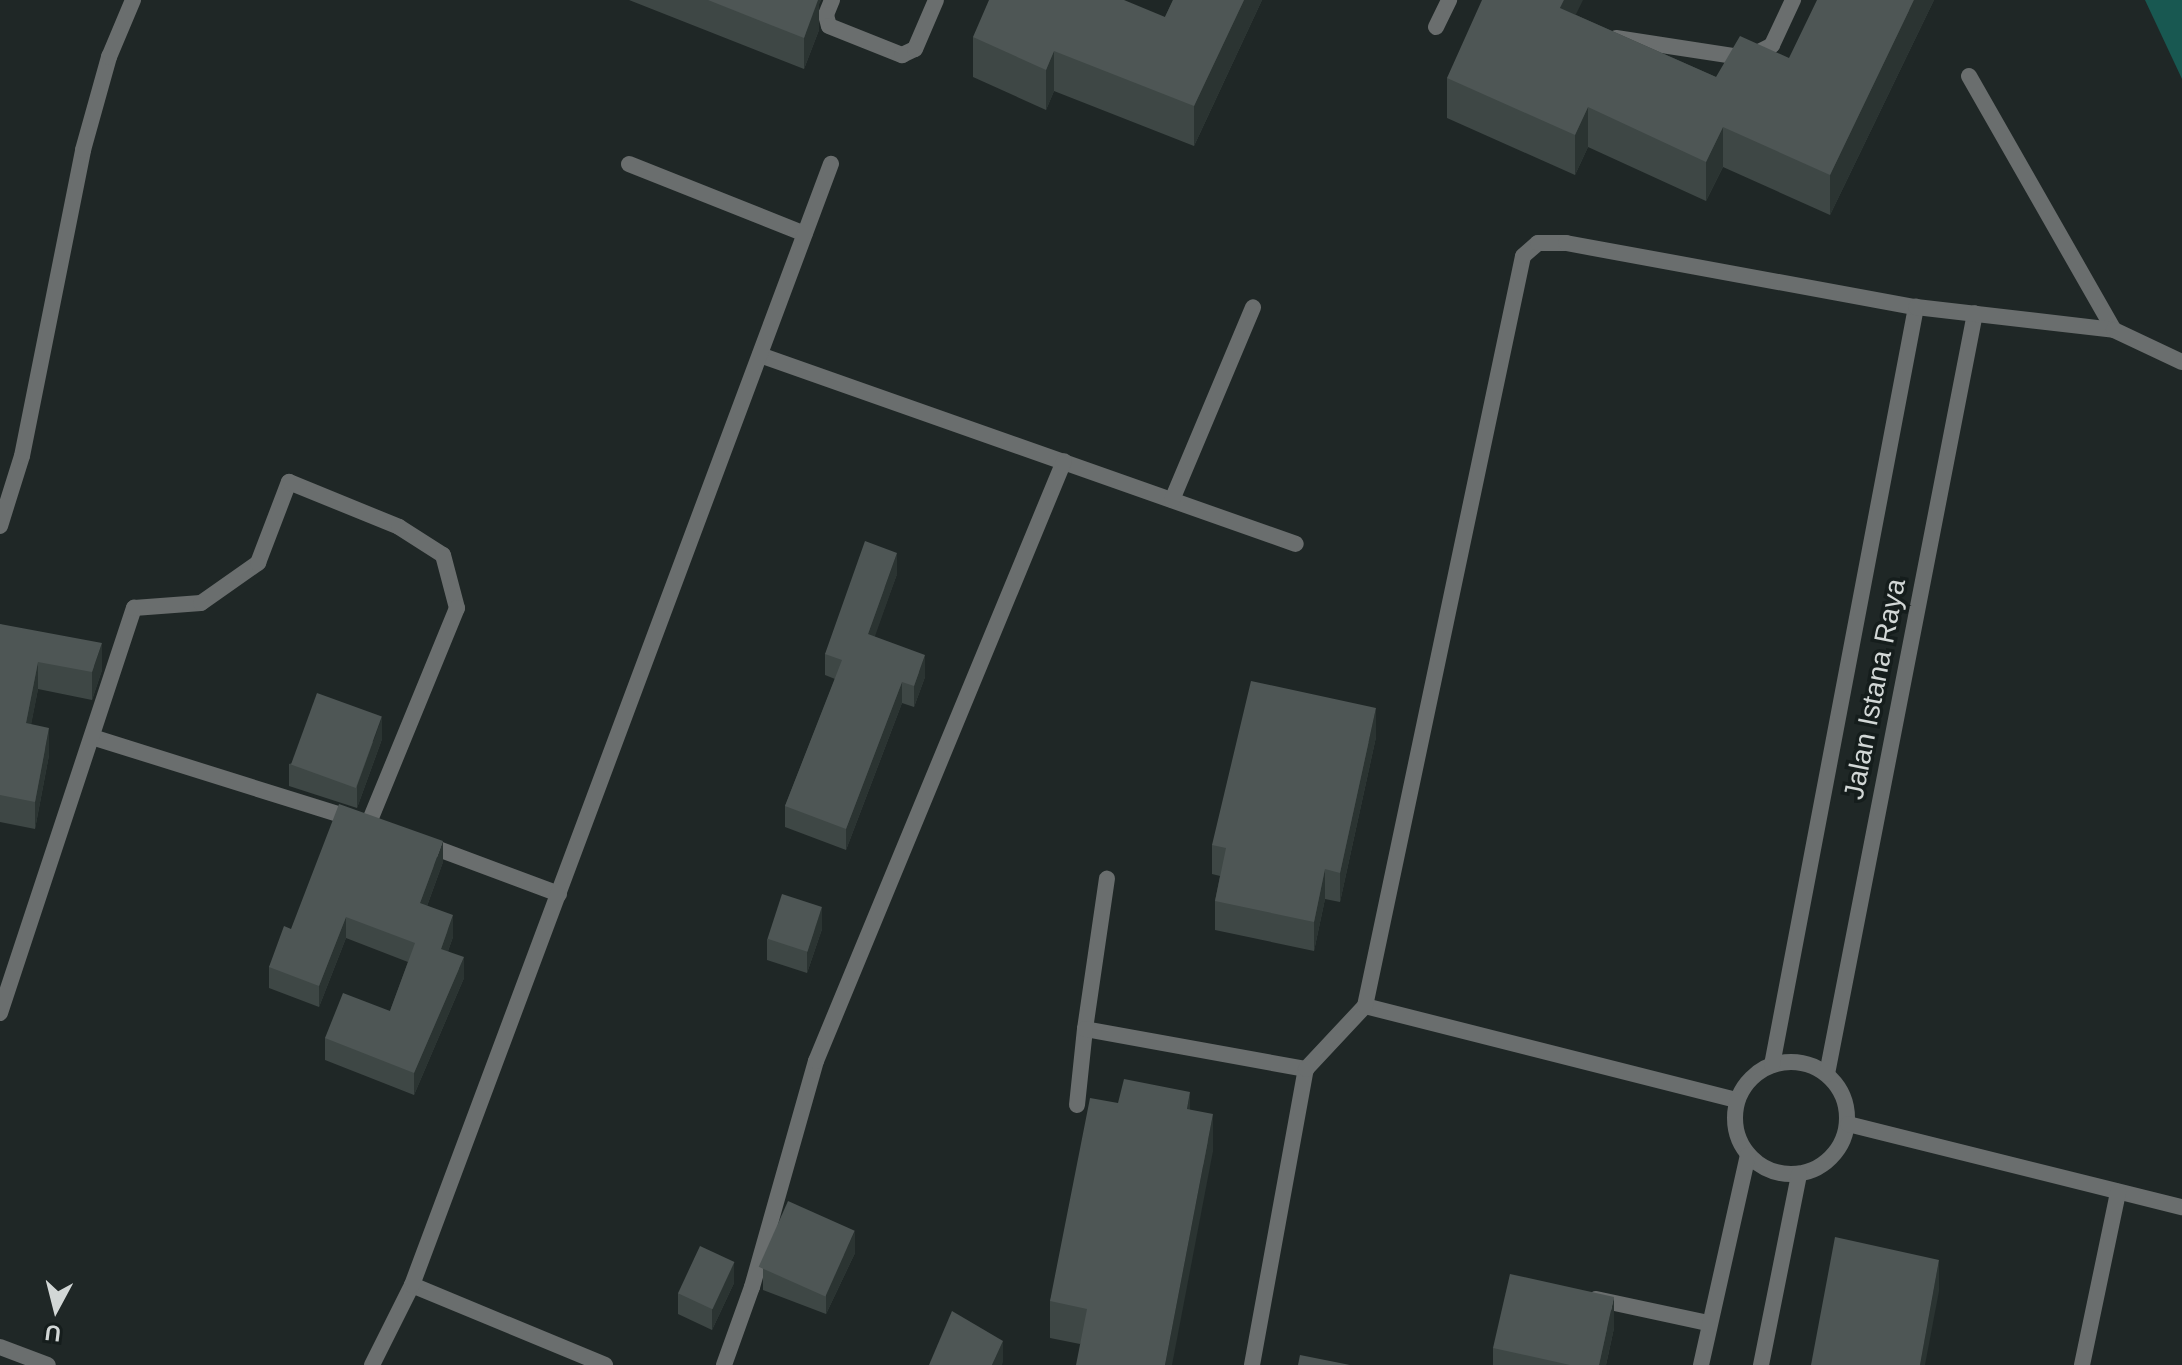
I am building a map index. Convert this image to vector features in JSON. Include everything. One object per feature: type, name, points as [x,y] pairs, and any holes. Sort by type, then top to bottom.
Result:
[{"type":"street","points":[[0,526],[22,456],[83,150],[109,57],[133,0]]},
{"type":"street","points":[[832,0],[826,15],[829,26],[902,55],[915,49],[936,0]]},
{"type":"street","points":[[1436,27],[1449,0]]},
{"type":"street","points":[[1609,37],[1747,58],[1772,45],[1793,0]]},
{"type":"street","points":[[1969,76],[2114,330]]},
{"type":"street","points":[[629,164],[805,234]]},
{"type":"street","points":[[372,1365],[412,1285],[831,164]]},
{"type":"street","points":[[1252,1365],[1306,1069],[1365,1006],[1523,256],[1538,243],[1566,243],[1916,307],[2114,330],[2182,362]]},
{"type":"street","points":[[1172,500],[1253,307]]},
{"type":"street","name":"Jalan Istana Raya","points":[[1772,1065],[1916,307]]},
{"type":"street","name":"Jalan Istana Raya","points":[[1827,1074],[1975,313]]},
{"type":"street","points":[[760,355],[1296,544]]},
{"type":"street","points":[[724,1365],[752,1287],[816,1061],[1064,461]]},
{"type":"street","points":[[0,1013],[134,608],[201,603],[258,563],[289,482],[399,527],[443,555],[457,608],[376,826],[92,737]]},
{"type":"street","points":[[412,840],[559,894]]},
{"type":"street","points":[[1077,1105],[1107,879]]},
{"type":"street","points":[[1365,1006],[1737,1100]]},
{"type":"street","points":[[1085,1029],[1306,1069]]},
{"type":"street","points":[[1772,1065],[1810,1065],[1827,1074],[1846,1105],[1848,1124],[1832,1157],[1799,1174],[1780,1174],[1748,1155],[1736,1129],[1737,1100],[1745,1085],[1772,1065]]},
{"type":"street","points":[[1848,1124],[2182,1206]]},
{"type":"street","points":[[1701,1365],[1748,1155]]},
{"type":"street","points":[[1761,1365],[1799,1174]]},
{"type":"street","points":[[2082,1365],[2118,1192]]},
{"type":"street","points":[[412,1285],[605,1365]]},
{"type":"street","points":[[1584,1297],[1708,1323]]},
{"type":"street","points":[[0,1347],[48,1365]]},
{"type":"green space","points":[[2145,0],[2182,0],[2182,79]]},
{"type":"building","points":[[708,0],[818,0],[804,38]]},
{"type":"building","points":[[989,0],[1124,0],[1165,17],[1173,0],[1244,0],[1194,106],[1054,51],[1046,70],[973,37]]},
{"type":"building","points":[[1482,0],[1564,0],[1560,8],[1716,77],[1740,36],[1789,58],[1817,0],[1914,0],[1830,175],[1723,127],[1706,162],[1588,107],[1575,135],[1447,78]]},
{"type":"building","points":[[865,541],[897,553],[868,634],[925,655],[914,686],[902,682],[846,829],[785,806],[842,660],[825,654]]},
{"type":"building","points":[[0,624],[102,643],[92,672],[38,662],[26,723],[49,728],[35,802],[0,795]]},
{"type":"building","points":[[1251,681],[1376,708],[1340,873],[1325,869],[1314,922],[1215,901],[1226,848],[1212,845]]},
{"type":"building","points":[[317,693],[382,717],[356,788],[291,764]]},
{"type":"building","points":[[339,804],[443,841],[420,903],[453,915],[441,949],[464,957],[414,1073],[325,1038],[343,993],[390,1011],[415,943],[346,917],[319,986],[269,967],[284,926],[291,929]]},
{"type":"building","points":[[782,894],[822,907],[807,952],[767,939]]},
{"type":"building","points":[[1124,1079],[1190,1092],[1187,1109],[1213,1114],[1165,1365],[1076,1365],[1087,1309],[1050,1301],[1090,1098],[1118,1103]]},
{"type":"building","points":[[788,1201],[855,1231],[825,1296],[759,1267]]},
{"type":"building","points":[[1835,1237],[1939,1260],[1920,1365],[1811,1365]]},
{"type":"building","points":[[700,1246],[734,1262],[712,1309],[678,1293]]},
{"type":"building","points":[[1510,1274],[1614,1297],[1599,1365],[1570,1365],[1493,1348]]},
{"type":"building","points":[[952,1311],[1003,1341],[992,1365],[929,1365]]},
{"type":"building","points":[[1300,1355],[1350,1365],[1298,1365]]}]
